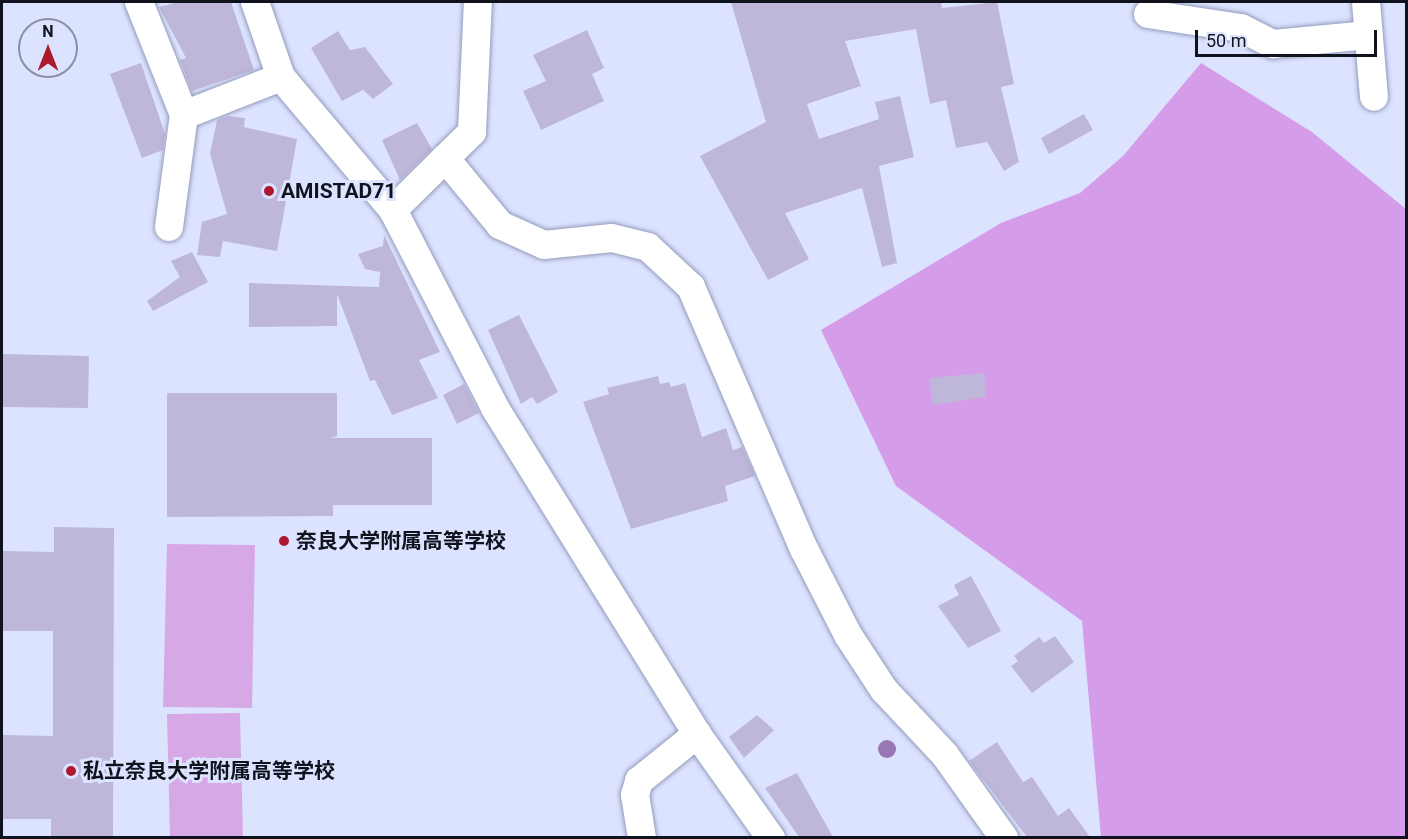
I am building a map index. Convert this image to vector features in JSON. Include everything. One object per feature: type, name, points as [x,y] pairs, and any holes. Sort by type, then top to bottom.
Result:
[{"type":"street","points":[[139,2],[184,115],[170,227]]},
{"type":"street","points":[[255,2],[282,77],[393,210],[495,408],[697,734],[771,837]]},
{"type":"street","points":[[393,210],[472,132],[477,2]]},
{"type":"street","points":[[1366,2],[1374,97]]},
{"type":"street","points":[[1148,14],[1241,28],[1273,44],[1369,35]]},
{"type":"street","points":[[184,115],[282,77]]},
{"type":"street","points":[[445,158],[501,225],[544,245],[612,238],[648,247],[691,287],[804,549],[848,635],[884,690],[945,755],[1005,837]]},
{"type":"street","points":[[642,837],[635,795],[639,781],[697,734]]},
{"type":"shaded area","points":[[1201,63],[1312,132],[1406,209],[1406,837],[1101,837],[1082,621],[896,486],[821,330],[1001,223],[1080,193],[1123,156]]},
{"type":"shaded area","points":[[167,544],[255,545],[252,708],[163,707]]},
{"type":"shaded area","points":[[240,713],[243,837],[170,837],[167,714]]},
{"type":"building","points":[[178,2],[231,2],[254,70],[192,91],[180,60],[186,58],[159,7]]},
{"type":"building","points":[[731,2],[941,2],[942,8],[997,2],[1014,84],[1001,87],[1019,162],[1004,171],[987,142],[956,148],[946,100],[930,104],[916,29],[845,41],[861,86],[807,104],[819,139],[879,119],[875,102],[900,96],[914,157],[879,166],[897,263],[882,267],[862,188],[785,213],[809,259],[768,280],[700,156],[766,122]]},
{"type":"building","points":[[587,30],[604,68],[592,74],[604,101],[541,130],[523,91],[546,81],[533,55]]},
{"type":"building","points":[[338,31],[350,50],[365,47],[393,84],[373,99],[363,90],[342,101],[311,48]]},
{"type":"building","points":[[141,63],[165,134],[163,150],[142,158],[110,74]]},
{"type":"building","points":[[1084,114],[1093,130],[1049,154],[1041,138]]},
{"type":"building","points":[[228,116],[245,118],[244,127],[297,139],[277,251],[223,241],[220,257],[197,255],[202,222],[227,214],[210,154],[217,120]]},
{"type":"building","points":[[417,123],[432,149],[400,180],[382,140]]},
{"type":"building","points":[[384,235],[440,352],[419,360],[438,398],[392,415],[375,380],[370,381],[337,294],[337,326],[249,327],[249,283],[379,287],[380,272],[365,269],[358,254],[383,246]]},
{"type":"building","points":[[192,252],[208,282],[153,311],[147,301],[180,277],[171,261]]},
{"type":"building","points":[[519,315],[558,392],[537,404],[532,397],[521,404],[488,330]]},
{"type":"building","points":[[2,354],[89,356],[88,408],[2,407]]},
{"type":"building","points":[[984,373],[986,397],[932,405],[930,378]]},
{"type":"building","points":[[658,376],[660,384],[669,382],[671,387],[685,383],[702,437],[726,428],[733,450],[742,447],[755,476],[725,486],[728,501],[631,529],[583,402],[609,394],[607,388]]},
{"type":"building","points":[[464,384],[479,413],[457,424],[443,395]]},
{"type":"building","points":[[167,393],[337,393],[337,436],[330,438],[432,438],[432,505],[333,505],[333,516],[167,517]]},
{"type":"building","points":[[54,527],[114,528],[113,837],[51,837],[51,819],[2,819],[2,735],[53,736],[53,631],[2,631],[2,551],[54,552]]},
{"type":"building","points":[[971,576],[1001,631],[968,648],[938,606],[959,595],[954,585]]},
{"type":"building","points":[[1055,636],[1074,662],[1032,693],[1011,666],[1018,661],[1014,656],[1039,637],[1044,643]]},
{"type":"building","points":[[757,715],[774,730],[744,758],[729,737]]},
{"type":"building","points":[[997,742],[1023,782],[1032,777],[1058,816],[1069,808],[1090,837],[1027,837],[969,761]]},
{"type":"building","points":[[797,773],[833,837],[799,837],[765,788]]},
{"type":"place","name":"AMISTAD71","points":[[269,191]]},
{"type":"place","name":"奈良大学附属高等学校","points":[[284,541]]},
{"type":"place","name":"私立奈良大学附属高等学校","points":[[71,771]]}]
